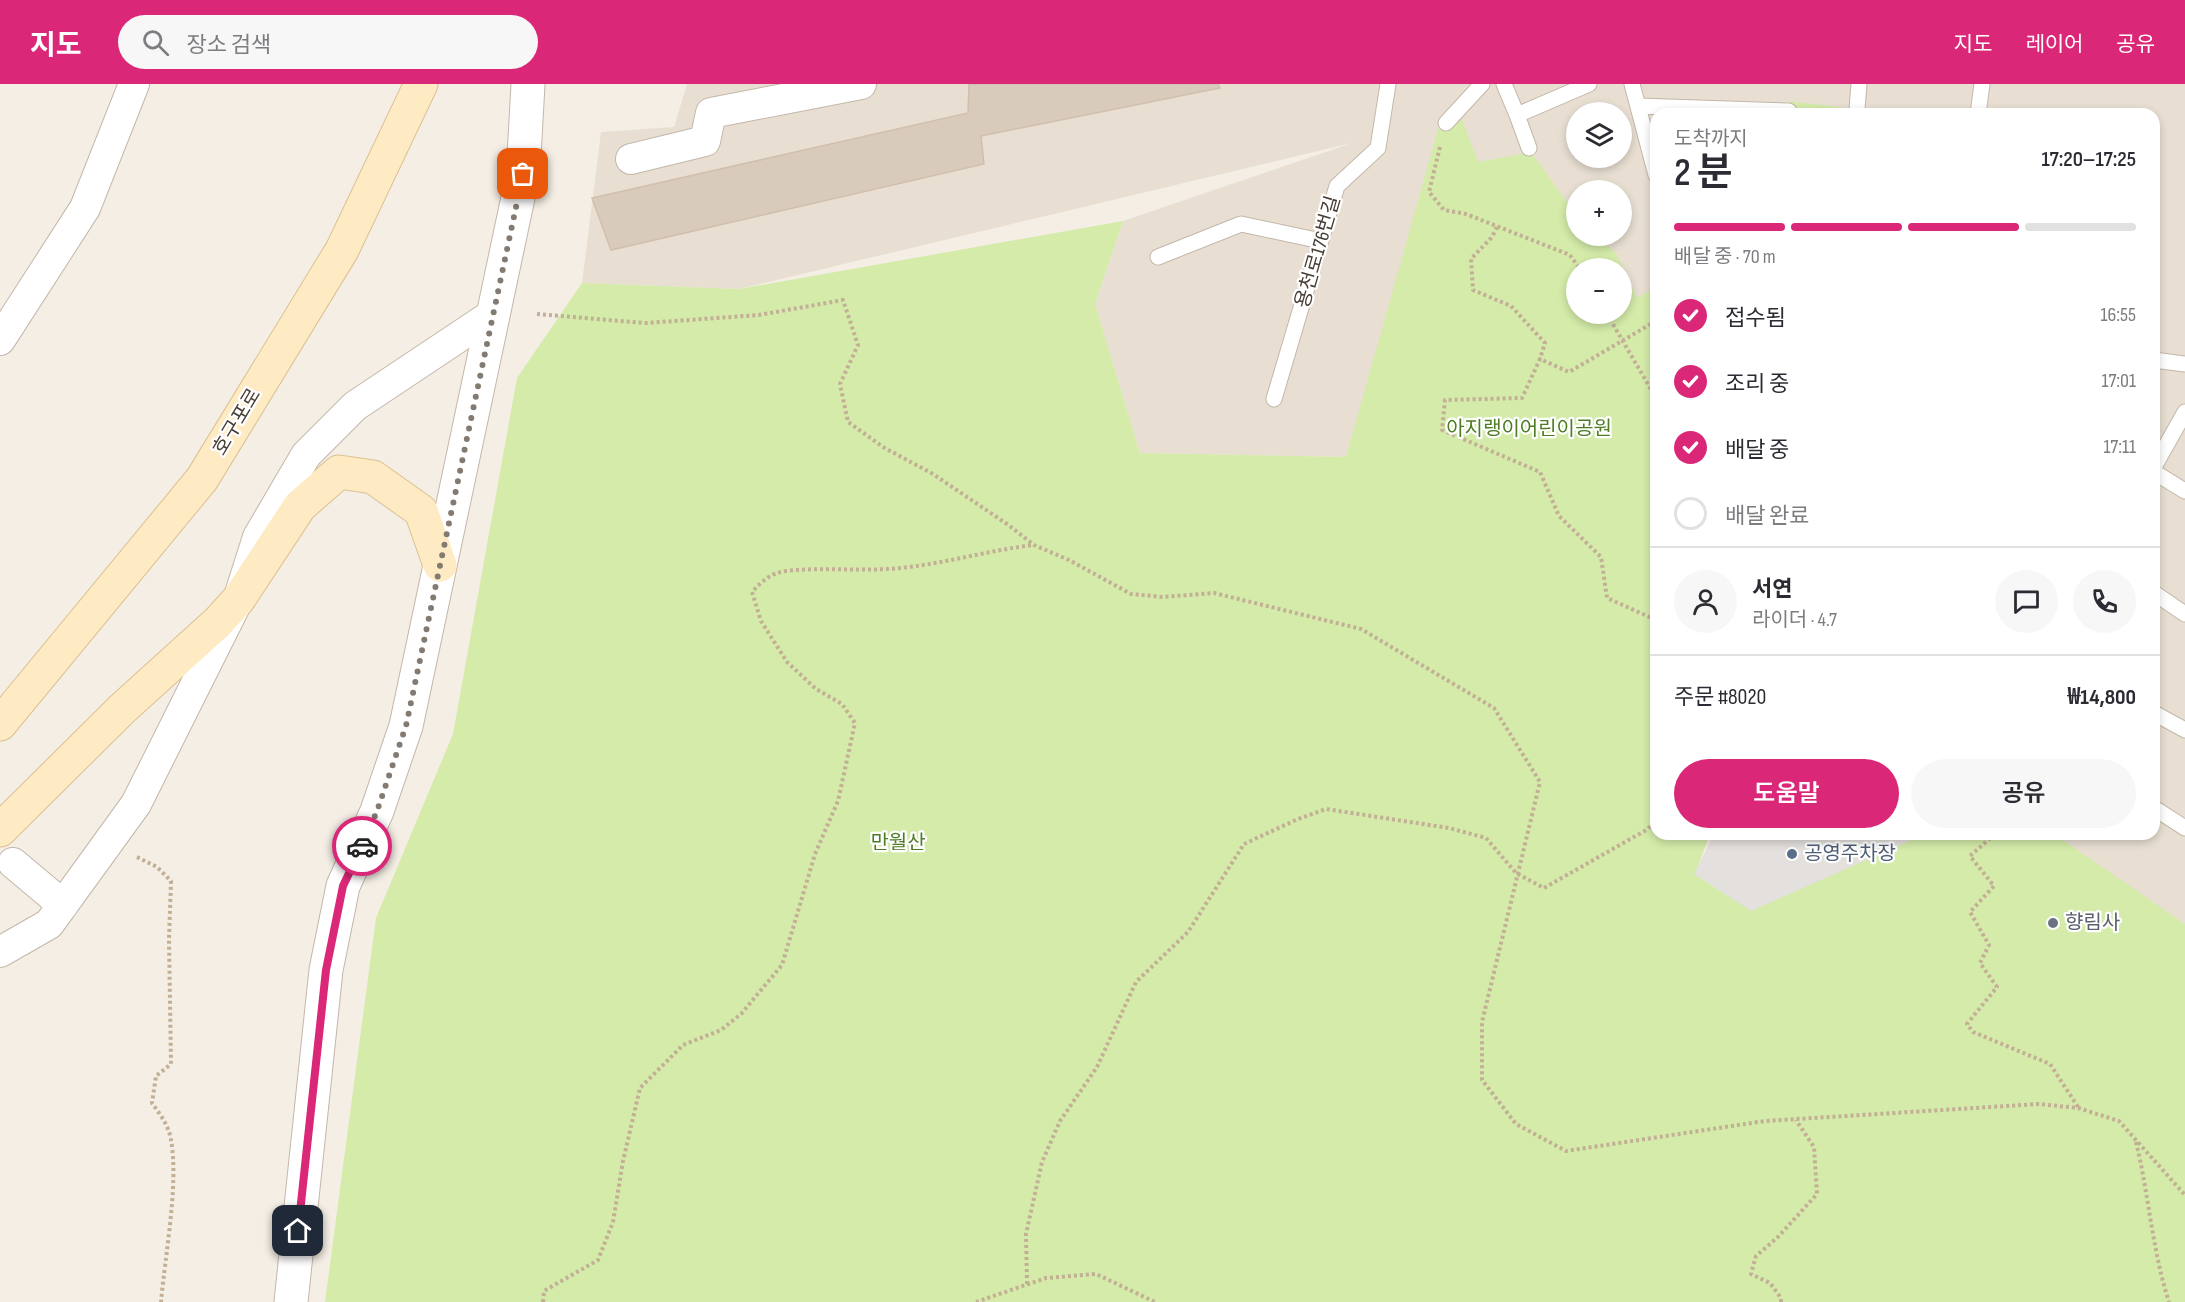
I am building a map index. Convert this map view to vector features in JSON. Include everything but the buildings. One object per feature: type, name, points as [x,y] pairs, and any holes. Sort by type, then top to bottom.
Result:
[{"type":"main road","name":"호구포로","points":[[0,724],[202,479],[342,250],[420,84]]},
{"type":"main road","points":[[0,830],[238,600],[300,506],[339,472],[373,477],[421,511],[440,565]]},
{"type":"street","points":[[0,340],[85,208],[134,84]]},
{"type":"street","points":[[291,1302],[326,970],[343,886],[377,811],[406,726],[523,174],[528,84]]},
{"type":"street","points":[[631,159],[705,141],[711,113],[787,91],[861,84]]},
{"type":"street","points":[[0,952],[49,924],[136,804],[238,600],[258,537],[306,455],[355,406],[493,314]]},
{"type":"street","points":[[13,863],[63,905]]},
{"type":"lane","name":"용천로176번길","points":[[1274,399],[1337,186],[1378,148],[1388,84]]},
{"type":"lane","points":[[1446,123],[1482,84]]},
{"type":"lane","points":[[1504,84],[1529,148]]},
{"type":"lane","points":[[1516,115],[1589,84]]},
{"type":"lane","points":[[1632,84],[1650,152]]},
{"type":"lane","points":[[1857,108],[1858,84]]},
{"type":"lane","points":[[1979,108],[1982,84]]},
{"type":"lane","points":[[1638,106],[1698,108]]},
{"type":"lane","points":[[1158,256],[1241,224],[1321,241]]},
{"type":"lane","points":[[2160,361],[2185,364]]},
{"type":"lane","points":[[2160,454],[2185,412]]},
{"type":"lane","points":[[2160,468],[2185,491]]},
{"type":"lane","points":[[2160,597],[2185,614]]},
{"type":"lane","points":[[2160,716],[2185,730]]},
{"type":"lane","points":[[2160,812],[2185,828]]},
{"type":"path","points":[[1446,123],[1429,192],[1444,210],[1466,214],[1570,255],[1572,258]]},
{"type":"path","points":[[1497,226],[1492,237],[1471,259],[1473,290],[1511,306],[1545,343],[1522,398],[1445,400],[1443,430],[1540,472],[1559,516],[1601,557],[1607,598],[1650,617]]},
{"type":"path","points":[[537,314],[646,323],[759,315],[843,300],[858,345],[840,384],[848,423],[883,447],[933,474],[1034,545],[1069,560],[1131,594],[1163,597],[1214,593],[1361,629],[1494,708],[1540,782],[1526,844],[1516,873],[1482,1022],[1482,1080],[1516,1124],[1566,1151],[1766,1121],[2039,1104],[2079,1108],[2119,1121],[2185,1195]]},
{"type":"path","points":[[1613,324],[1650,387]]},
{"type":"path","points":[[1540,359],[1569,372],[1650,324]]},
{"type":"path","points":[[543,1302],[544,1291],[598,1260],[614,1222],[623,1161],[640,1088],[683,1045],[721,1030],[741,1014],[782,965],[815,854],[838,801],[855,723],[843,704],[816,689],[787,662],[761,621],[752,592],[764,579],[784,571],[888,569],[947,562],[1000,549],[1034,545]]},
{"type":"path","points":[[1027,1284],[1026,1234],[1042,1162],[1060,1121],[1097,1067],[1136,982],[1188,932],[1244,844],[1326,809],[1449,828],[1486,838],[1516,873],[1544,888],[1650,827]]},
{"type":"path","points":[[1988,840],[1970,856],[1994,886],[1970,912],[1989,945],[1980,963],[1997,987],[1967,1024],[1973,1032],[2050,1064],[2079,1108]]},
{"type":"path","points":[[108,843],[157,867],[171,881],[169,939],[171,1064],[156,1076],[152,1103],[164,1120],[171,1139],[173,1168],[161,1302]]},
{"type":"path","points":[[1781,1302],[1781,1298],[1770,1283],[1751,1274],[1756,1256],[1778,1237],[1817,1194],[1814,1147],[1796,1120]]},
{"type":"path","points":[[2136,1141],[2152,1216],[2155,1251],[2169,1302]]},
{"type":"path","points":[[976,1302],[1046,1278],[1096,1274],[1155,1302]]},
{"type":"shaded area","points":[[687,84],[2185,84],[2185,926],[2053,840],[2160,840],[2160,108],[1650,108],[1650,659],[1346,457],[1140,453],[1095,304],[1123,221],[1352,143],[739,289],[582,283],[601,132],[674,127]]},
{"type":"shaded area","name":"공영주차장","points":[[1711,840],[1911,840],[1751,911],[1694,874]]},
{"type":"green space","points":[[1789,101],[1847,108],[1789,108]]},
{"type":"green space","name":"만월산","points":[[1461,117],[1478,162],[1531,152],[1566,201],[1566,246],[1608,246],[1618,258],[1566,258],[1566,324],[1632,324],[1632,287],[1637,298],[1650,290],[1650,840],[1708,840],[1695,874],[1887,840],[2063,840],[2185,924],[2185,1302],[325,1302],[376,918],[453,734],[517,378],[582,283],[739,289],[1123,221],[1095,304],[1140,453],[1346,457],[1439,126]]},
{"type":"way so far","points":[[362,846],[377,811],[406,726],[523,174]]},
{"type":"place","name":"공영주차장","points":[[1792,854]]},
{"type":"place","name":"향림사","points":[[2053,923]]},
{"type":"route","points":[[298,1231],[326,970],[343,886],[362,846]]},
{"type":"park label","name":"아지랭이어린이공원","points":[[1529,429]]}]
